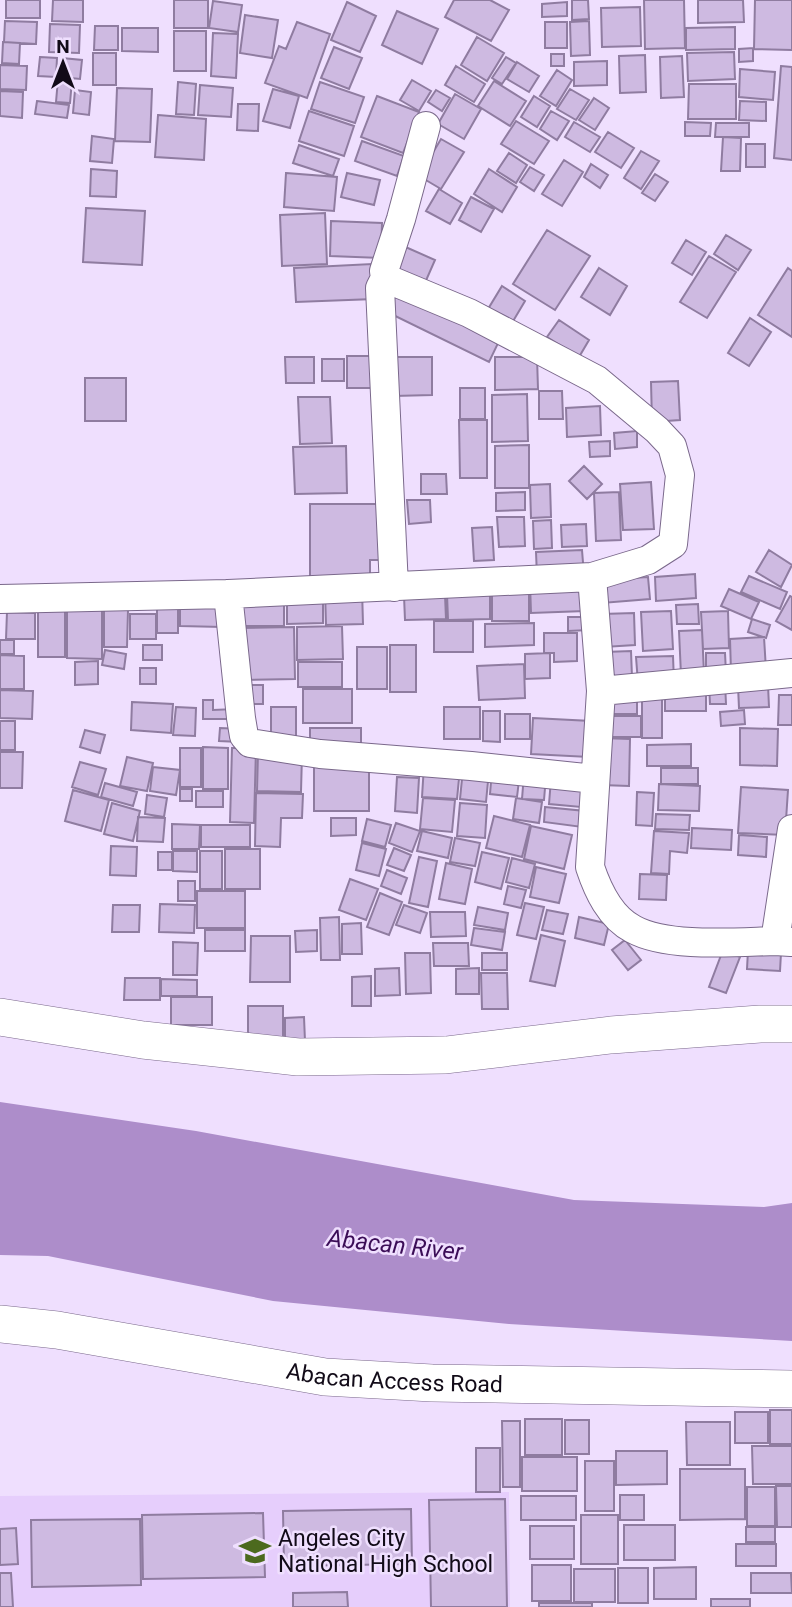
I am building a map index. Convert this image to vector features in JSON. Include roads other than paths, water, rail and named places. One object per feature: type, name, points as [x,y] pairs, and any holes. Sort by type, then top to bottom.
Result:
[{"type":"street","points":[[394,587],[380,288],[426,126]]},
{"type":"street","points":[[0,599],[229,594],[592,577],[648,560],[673,544],[680,475],[673,446],[657,430],[597,380],[468,313],[385,278]]},
{"type":"street","points":[[592,577],[601,691],[590,867],[597,890],[611,910],[633,929],[667,940],[783,942],[778,908],[792,829]]},
{"type":"street","points":[[229,594],[241,718],[244,736],[250,743],[320,754],[595,779]]},
{"type":"street","points":[[601,691],[792,673]]},
{"type":"street","points":[[0,1017],[143,1040],[299,1057],[446,1055],[611,1034],[792,1024]]},
{"type":"street","name":"Abacan Access Road","points":[[0,1324],[57,1330],[325,1377],[432,1383],[792,1389]]},
{"type":"water","name":"Abacan River","points":[[0,1102],[196,1131],[574,1200],[764,1207],[792,1203],[792,1341],[509,1324],[273,1301],[48,1256],[0,1255]]},
{"type":"place","name":"Angeles City National High School","points":[[255,1551]]}]
